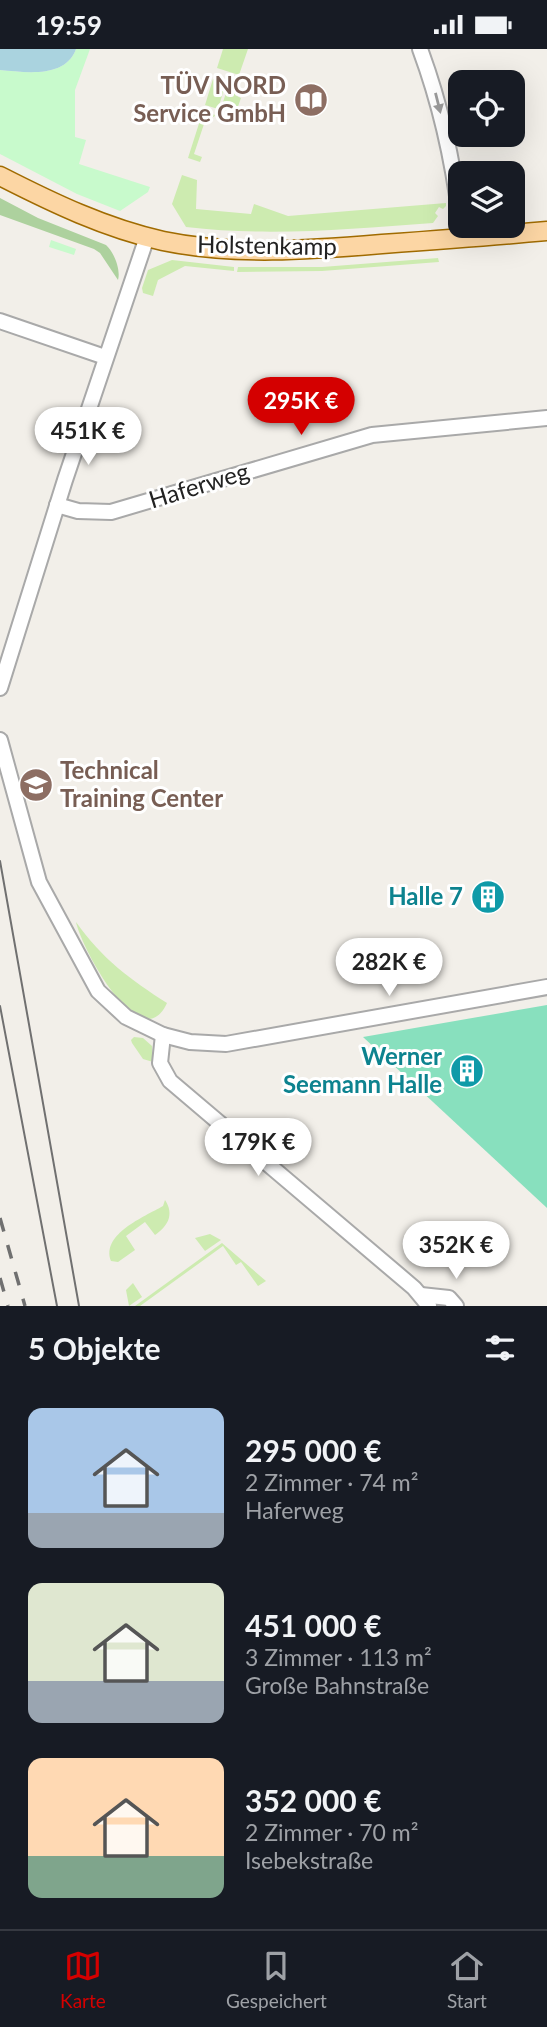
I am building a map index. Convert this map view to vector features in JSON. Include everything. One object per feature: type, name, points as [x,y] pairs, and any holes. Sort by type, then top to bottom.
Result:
[{"type":"main road","name":"Holstenkamp","points":[[0,176],[63,208],[108,226],[147,237],[213,248],[303,250],[448,234]]},
{"type":"main road","name":"Holstenkamp","points":[[525,231],[547,231]]},
{"type":"street","points":[[420,49],[432,81],[449,161]]},
{"type":"street","points":[[0,688],[105,357],[147,237]]},
{"type":"street","points":[[0,321],[105,357]]},
{"type":"street","name":"Haferweg","points":[[57,505],[78,511],[111,512],[372,435],[547,418]]},
{"type":"street","points":[[0,740],[39,882],[90,979],[109,1003],[135,1022],[163,1035],[202,1044],[237,1043],[547,987]]},
{"type":"street","points":[[163,1035],[160,1063],[170,1081],[425,1301],[449,1297],[456,1306]]},
{"type":"green space","points":[[76,49],[90,49],[75,90],[75,137],[86,140],[79,164],[150,187],[148,192],[120,211],[77,194],[0,154],[0,70],[32,72],[54,69],[71,59]]},
{"type":"green space","points":[[223,49],[248,49],[239,75],[217,68]]},
{"type":"green space","points":[[213,79],[226,83],[218,109],[205,105]]},
{"type":"green space","points":[[229,84],[237,87],[235,95],[241,98],[235,115],[226,112],[229,104],[223,102]]},
{"type":"green space","points":[[203,111],[215,115],[207,115],[194,154],[202,157],[200,162],[188,158]]},
{"type":"green space","points":[[182,175],[197,180],[196,209],[251,214],[254,204],[288,216],[446,203],[446,206],[443,209],[439,207],[435,213],[438,216],[433,223],[279,232],[186,227],[172,204]]},
{"type":"green space","points":[[0,198],[38,218],[106,245],[116,261],[118,280],[100,253],[94,249],[0,215]]},
{"type":"green space","points":[[51,240],[76,249],[74,255],[49,247]]},
{"type":"green space","points":[[438,258],[439,262],[322,271],[237,272],[238,267],[322,267]]},
{"type":"green space","points":[[172,260],[234,267],[234,271],[185,266],[158,280],[153,296],[143,293],[148,270]]},
{"type":"green space","points":[[76,922],[117,967],[167,1003],[156,1017],[143,1018],[128,1009],[114,993],[100,974]]},
{"type":"green space","points":[[547,1005],[547,1208],[363,1037]]},
{"type":"green space","points":[[134,1037],[143,1038],[152,1046],[153,1062],[143,1059],[132,1043]]},
{"type":"green space","points":[[165,1200],[169,1216],[163,1228],[155,1235],[145,1222],[126,1236],[135,1250],[118,1262],[111,1261],[112,1243],[118,1235],[126,1227],[163,1206]]},
{"type":"green space","points":[[210,1234],[221,1240],[205,1251],[195,1238]]},
{"type":"green space","points":[[222,1243],[266,1281],[258,1286],[241,1262],[236,1265],[223,1246],[140,1306],[135,1306]]},
{"type":"green space","points":[[133,1283],[142,1297],[129,1306],[126,1290]]},
{"type":"water","points":[[0,49],[76,49],[71,59],[63,65],[32,72],[0,70]]},
{"type":"tram line","points":[[0,861],[79,1306]]},
{"type":"tram line","points":[[0,1006],[57,1306]]},
{"type":"railway","points":[[0,1218],[25,1306]]},
{"type":"railway","points":[[0,1278],[8,1306]]},
{"type":"place","name":"TÜV NORD Service GmbH","points":[[311,100]]},
{"type":"place","name":"Technical Training Center","points":[[36,785]]},
{"type":"place","name":"Halle 7","points":[[488,897]]},
{"type":"place","name":"Werner Seemann Halle","points":[[467,1071]]}]
